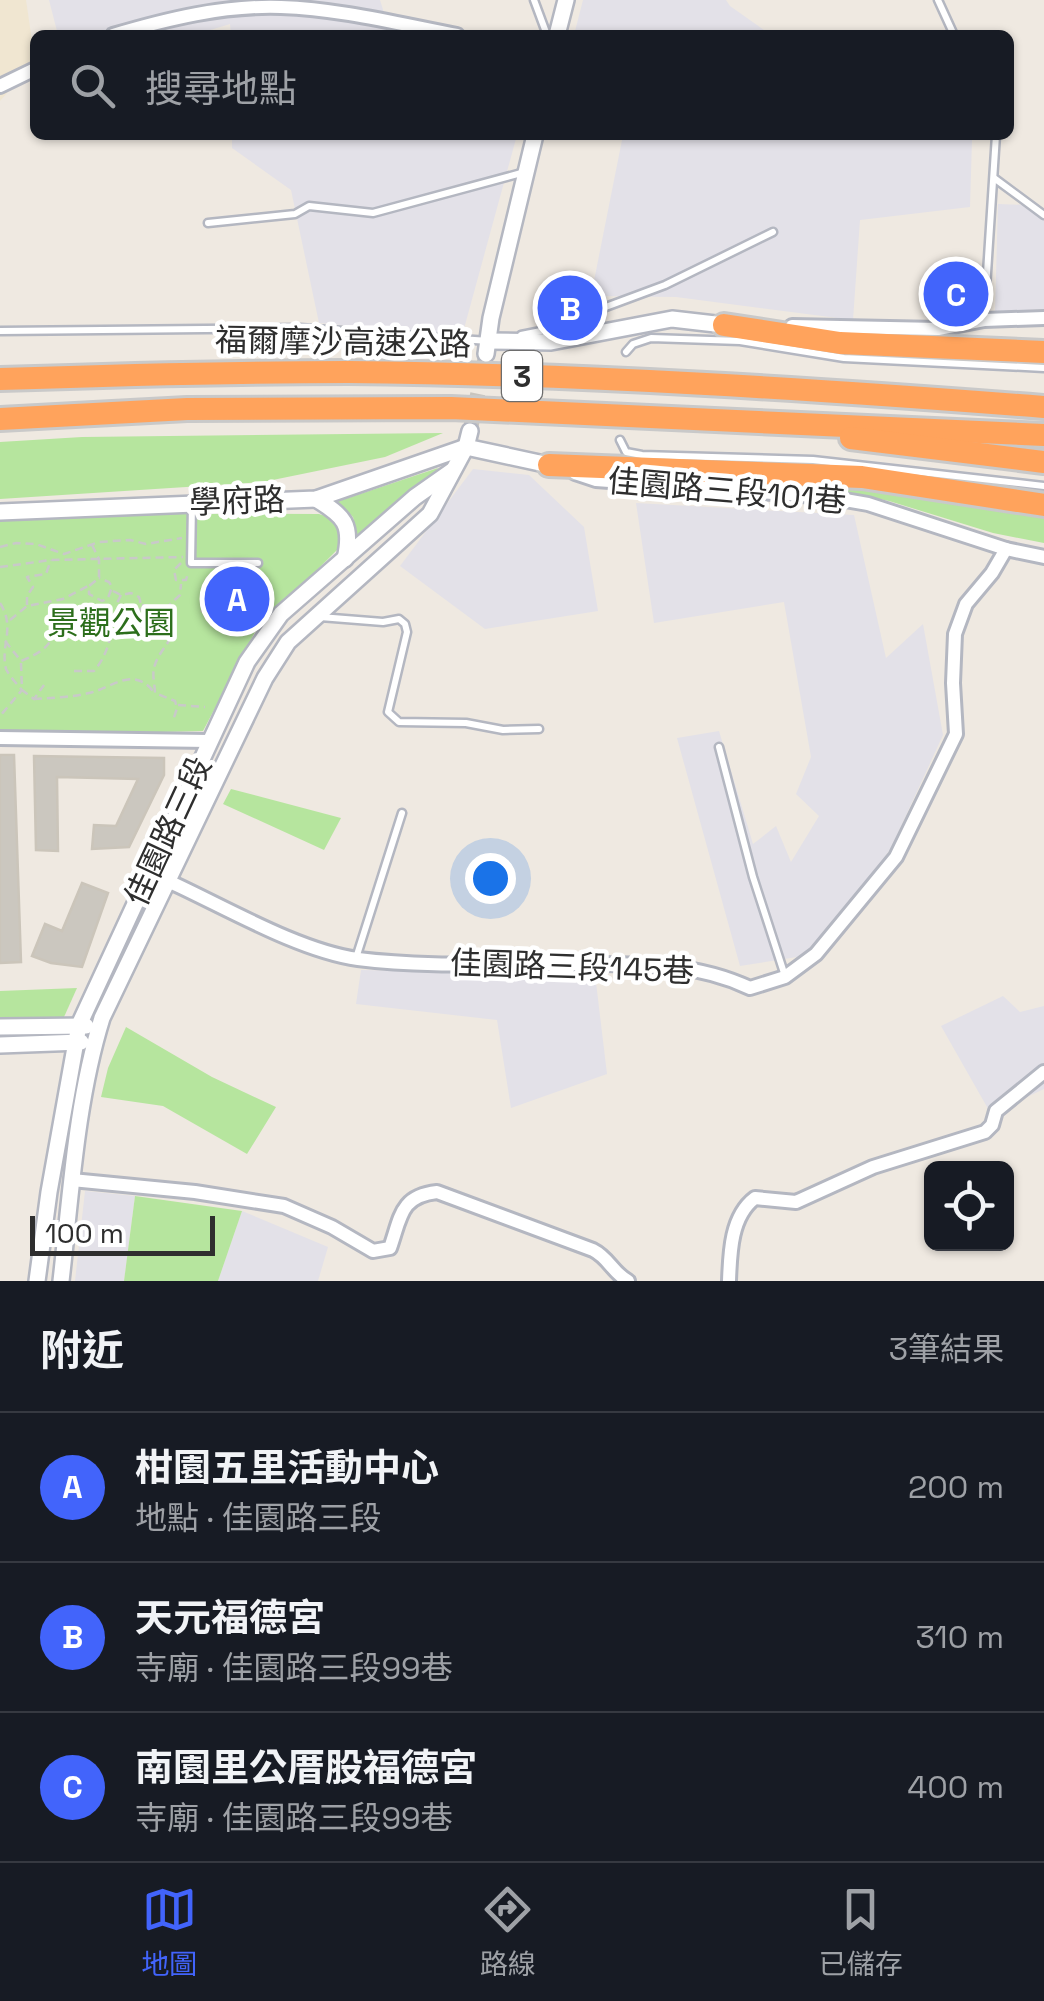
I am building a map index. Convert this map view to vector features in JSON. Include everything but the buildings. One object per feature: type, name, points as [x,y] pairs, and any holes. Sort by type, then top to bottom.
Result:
[{"type":"highway","points":[[724,325],[840,342],[1044,352]]},
{"type":"highway","name":"福爾摩沙高速公路","points":[[0,379],[350,372],[828,390],[1044,403]]},
{"type":"highway","name":"福爾摩沙高速公路","points":[[0,419],[186,409],[451,408],[1044,435]]},
{"type":"highway","points":[[663,418],[1044,462]]},
{"type":"highway","points":[[549,465],[862,477],[1044,504]]},
{"type":"street","points":[[558,30],[566,0]]},
{"type":"street","points":[[131,30],[196,12],[280,7],[336,12],[431,30]]},
{"type":"street","points":[[0,86],[30,71]]},
{"type":"street","points":[[533,140],[487,347],[550,342],[672,319],[724,325],[938,329],[984,320],[1044,318]]},
{"type":"street","name":"佳園路三段101巷","points":[[468,439],[596,480],[828,496],[868,504],[1006,550],[1044,557]]},
{"type":"street","name":"佳園路三段","points":[[61,1281],[72,1180],[97,1035],[264,678],[288,642],[430,514],[468,439]]},
{"type":"street","name":"學府路","points":[[0,512],[316,499],[468,439]]},
{"type":"street","name":"佳園路三段","points":[[37,1281],[77,1034],[247,662],[281,614],[415,498],[456,468]]},
{"type":"street","points":[[316,499],[339,514],[348,528],[345,558]]},
{"type":"street","points":[[785,977],[816,954],[896,856],[956,734],[952,683],[955,634],[966,604],[1006,550]]},
{"type":"street","points":[[0,738],[209,741]]},
{"type":"street","name":"佳園路三段145巷","points":[[168,881],[303,943],[356,958],[458,963],[666,964],[722,975],[750,988],[785,977]]},
{"type":"street","points":[[0,1027],[97,1035]]},
{"type":"street","points":[[0,1044],[77,1034]]},
{"type":"street","points":[[730,1281],[730,1247],[743,1206],[755,1198],[796,1202],[873,1167],[985,1132],[996,1111],[1044,1072]]},
{"type":"street","points":[[72,1180],[195,1192],[284,1206],[374,1251],[390,1248],[405,1206],[412,1198],[436,1192],[606,1256],[616,1274],[628,1281]]},
{"type":"lane","points":[[534,0],[545,30]]},
{"type":"lane","points":[[938,0],[952,30]]},
{"type":"lane","points":[[984,320],[996,140]]},
{"type":"lane","points":[[208,223],[295,214],[308,206],[373,212],[527,172]]},
{"type":"lane","points":[[993,177],[1044,215]]},
{"type":"lane","points":[[0,331],[300,328],[487,347],[664,285],[774,232]]},
{"type":"lane","points":[[626,352],[633,344],[651,338],[740,340],[844,358],[1044,368]]},
{"type":"lane","points":[[620,440],[626,452],[642,455],[814,460],[1044,486]]},
{"type":"lane","points":[[192,503],[191,562],[258,563]]},
{"type":"lane","points":[[316,617],[384,622],[399,619],[405,624],[407,632],[388,712],[399,722],[466,722],[503,730],[538,729]]},
{"type":"lane","points":[[718,747],[785,977]]},
{"type":"lane","points":[[356,958],[402,813]]},
{"type":"path","points":[[0,547],[16,542],[36,544],[64,554],[117,540],[146,544],[178,537],[191,540]]},
{"type":"path","points":[[92,546],[99,559],[99,578]]},
{"type":"path","points":[[181,556],[181,566]]},
{"type":"path","points":[[0,568],[51,560],[191,556]]},
{"type":"path","points":[[27,606],[27,596],[33,588],[27,577],[46,574],[51,560]]},
{"type":"path","points":[[181,566],[173,576],[181,582]]},
{"type":"path","points":[[164,609],[180,595],[181,582],[188,576],[181,566]]},
{"type":"path","points":[[9,621],[27,606],[50,603],[99,578]]},
{"type":"path","points":[[89,586],[93,599],[108,598],[109,582],[99,578]]},
{"type":"path","points":[[111,590],[121,596],[136,594],[142,605]]},
{"type":"path","points":[[120,614],[117,603],[121,596]]},
{"type":"path","points":[[108,598],[117,603]]},
{"type":"path","points":[[0,603],[9,621],[5,641],[7,672],[34,699],[91,693],[118,680],[137,680],[155,693],[169,696],[176,705],[205,707]]},
{"type":"path","points":[[21,661],[39,654],[52,642],[55,628],[50,603]]},
{"type":"path","points":[[142,605],[164,609]]},
{"type":"path","points":[[120,614],[137,616],[142,605]]},
{"type":"path","points":[[155,693],[154,668],[172,636],[173,626],[164,609]]},
{"type":"path","points":[[74,671],[94,671],[99,666],[102,653],[111,642],[112,622],[120,614]]},
{"type":"path","points":[[0,716],[22,690],[21,661],[5,641]]},
{"type":"path","points":[[34,699],[44,684]]},
{"type":"path","points":[[173,721],[176,705]]},
{"type":"shaded area","points":[[0,0],[26,0],[30,67],[0,101]]},
{"type":"shaded area","points":[[49,0],[380,0],[389,30],[231,30],[230,24],[210,30],[57,30]]},
{"type":"shaded area","points":[[583,0],[726,0],[764,30],[575,30]]},
{"type":"shaded area","points":[[232,140],[516,140],[462,336],[319,323],[291,190],[232,148]]},
{"type":"shaded area","points":[[622,140],[972,140],[970,207],[860,220],[853,320],[676,297],[591,296]]},
{"type":"shaded area","points":[[998,204],[1027,205],[1044,220],[1044,309],[995,312]]},
{"type":"shaded area","points":[[473,469],[529,475],[584,527],[598,611],[485,629],[400,566]]},
{"type":"shaded area","points":[[636,503],[854,515],[886,658],[923,624],[943,735],[891,848],[816,954],[740,966],[677,738],[719,731],[753,844],[776,826],[791,862],[819,816],[796,794],[811,757],[784,602],[654,623]]},
{"type":"shaded area","points":[[361,970],[595,974],[607,1074],[511,1108],[497,1020],[356,1004]]},
{"type":"shaded area","points":[[1003,996],[1020,1012],[1044,1006],[1044,1089],[991,1114],[941,1026]]},
{"type":"shaded area","points":[[85,1191],[135,1196],[124,1281],[75,1281]]},
{"type":"shaded area","points":[[242,1211],[328,1247],[318,1281],[218,1281]]},
{"type":"green space","points":[[443,433],[385,457],[263,482],[0,499],[0,442],[82,437]]},
{"type":"green space","points":[[438,468],[415,501],[357,535],[353,517],[336,502]]},
{"type":"green space","points":[[809,484],[938,499],[1044,517],[1044,543],[993,533],[889,501]]},
{"type":"green space","name":"景觀公園","points":[[76,513],[319,514],[335,523],[341,537],[337,550],[255,632],[203,731],[0,736],[0,518]]},
{"type":"green space","points":[[231,789],[341,818],[324,850],[223,804]]},
{"type":"green space","points":[[77,988],[64,1017],[0,1018],[0,991]]},
{"type":"green space","points":[[126,1027],[212,1077],[276,1107],[247,1154],[163,1106],[101,1097],[108,1068]]},
{"type":"green space","points":[[135,1196],[242,1211],[218,1281],[124,1281]]},
{"type":"tunnel","points":[[470,431],[486,354]]},
{"type":"place","name":"南園里公厝股福德宮","points":[[956,294]]},
{"type":"place","name":"天元福德宮","points":[[570,308]]},
{"type":"place","name":"柑園五里活動中心","points":[[237,599]]}]
